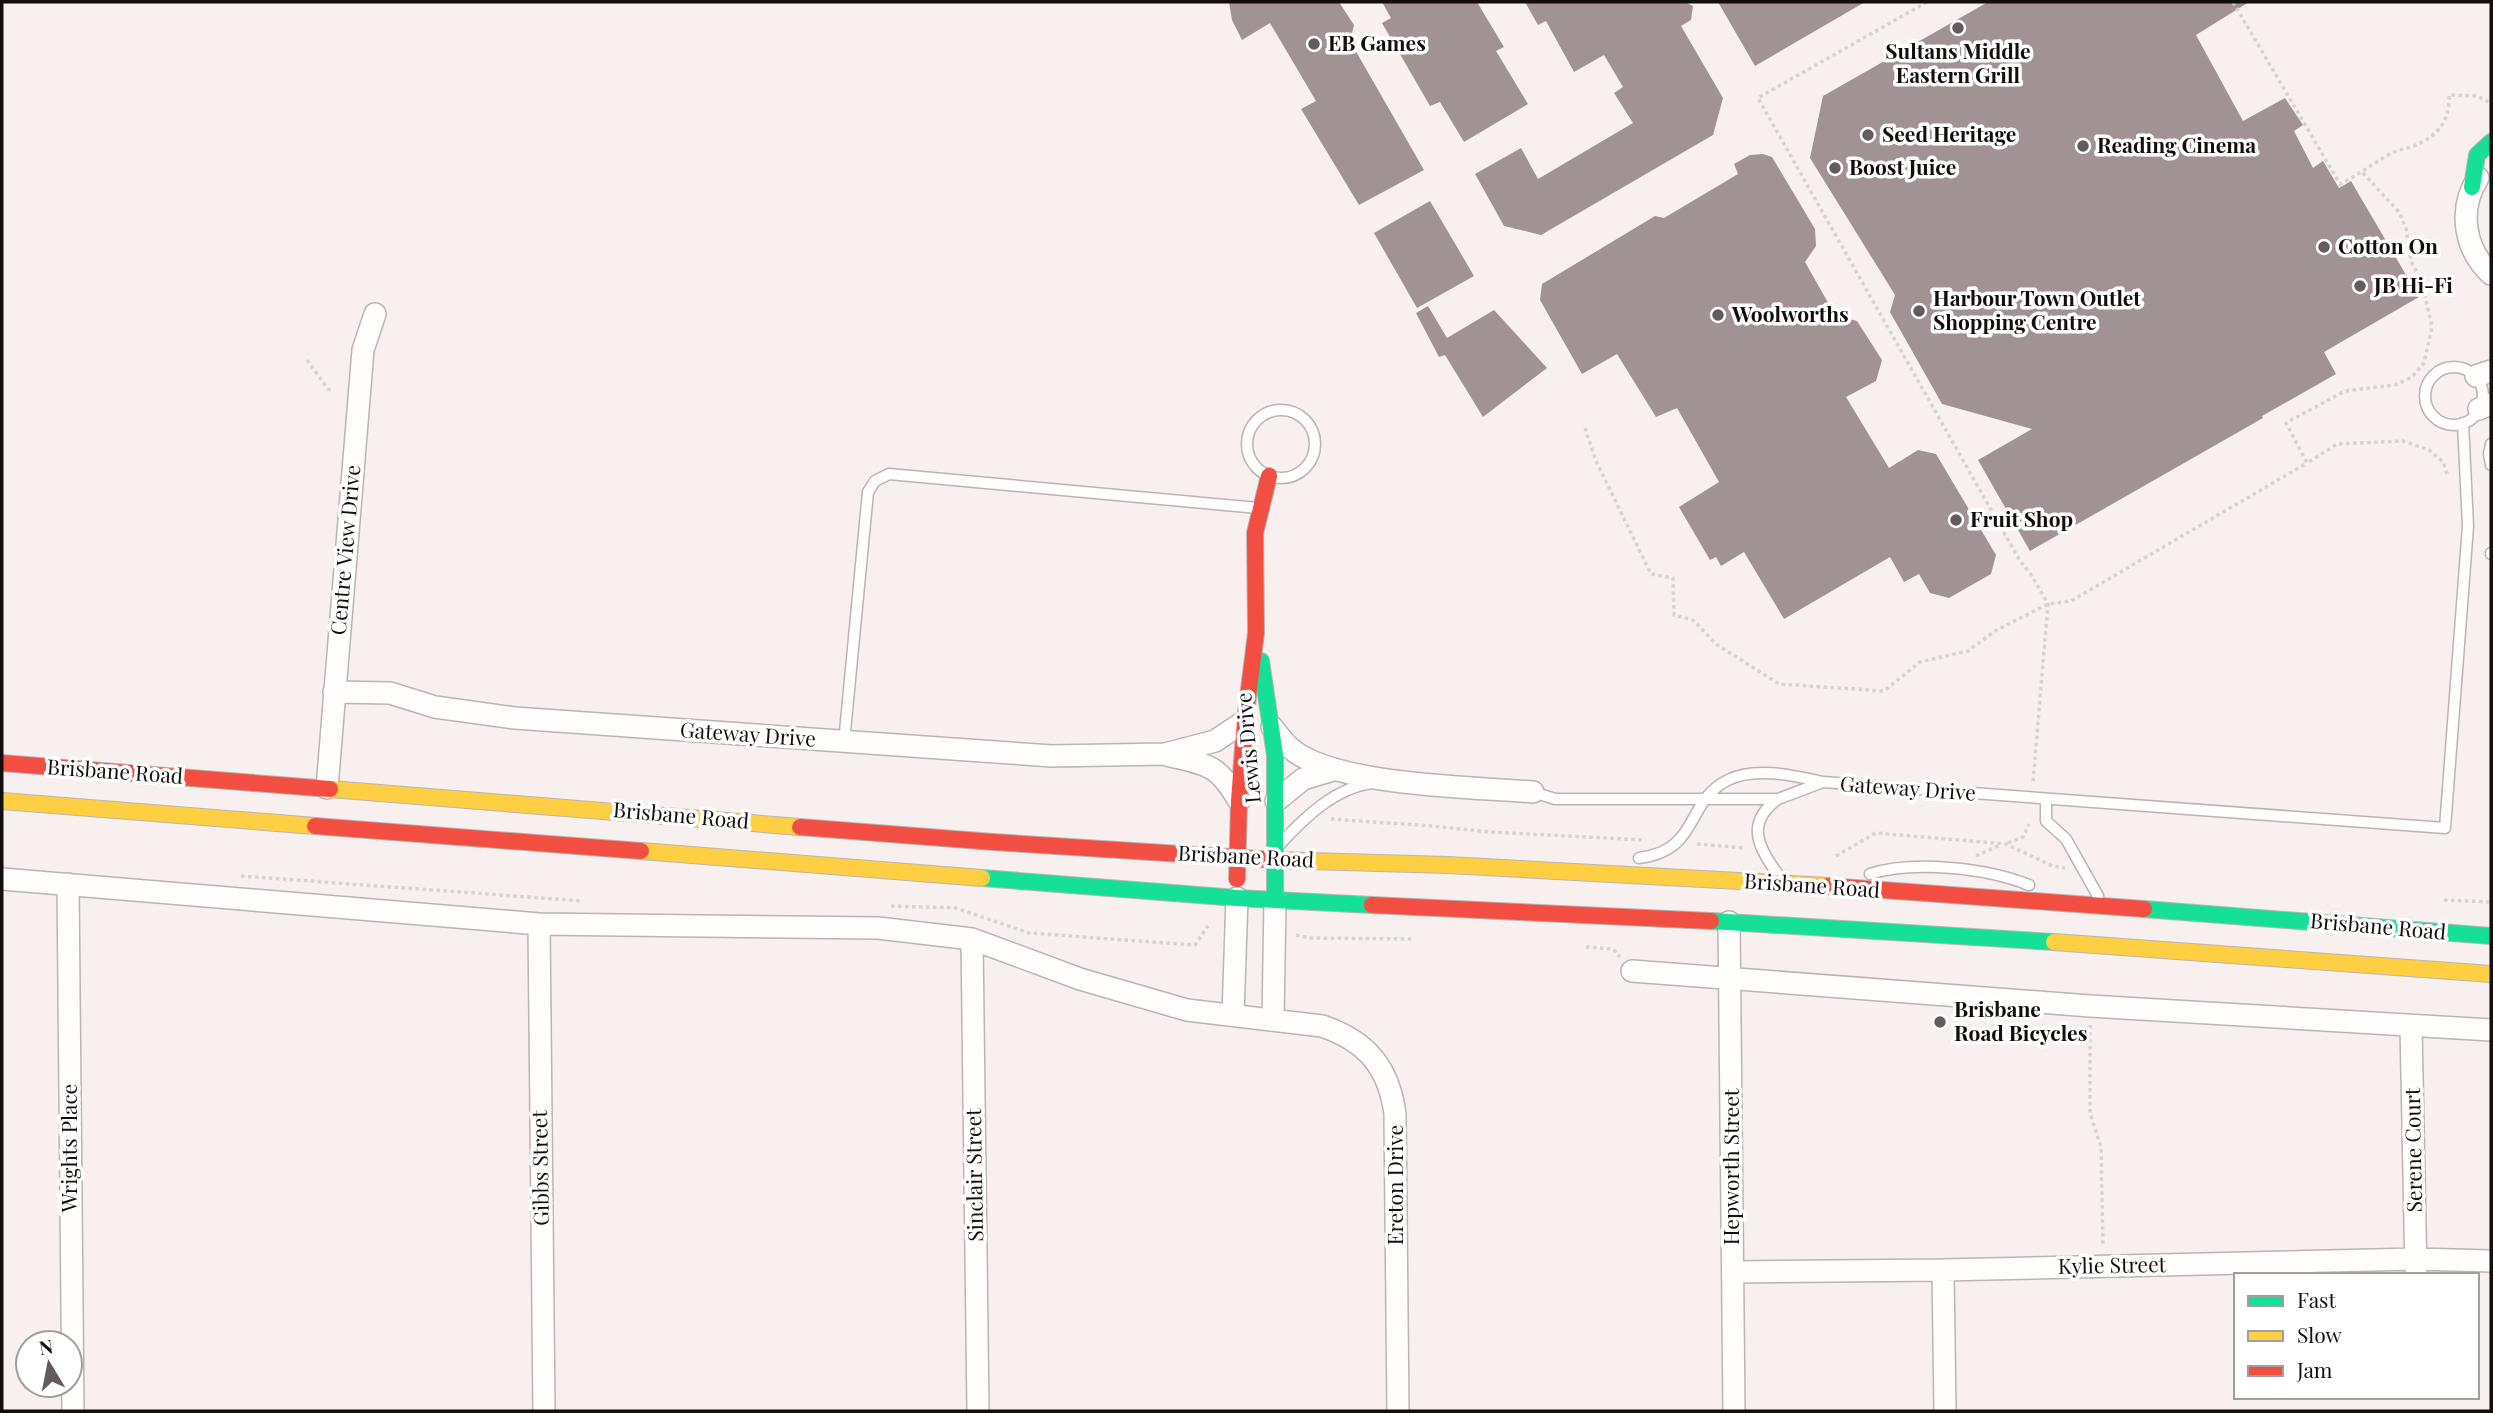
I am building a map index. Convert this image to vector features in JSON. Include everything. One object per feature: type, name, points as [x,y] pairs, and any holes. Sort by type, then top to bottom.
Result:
[{"type":"main road","points":[[2472,187],[2477,155],[2491,142]]},
{"type":"main road","name":"Lewis Drive","points":[[1237,898],[1239,801],[1256,633],[1255,533],[1269,476]]},
{"type":"main road","name":"Lewis Drive","points":[[1256,633],[1272,727],[1276,801],[1275,900]]},
{"type":"main road","name":"Brisbane Road","points":[[2,763],[993,842],[1237,858],[1275,855],[1785,883],[2079,905],[2109,913],[2333,922],[2491,936]]},
{"type":"main road","name":"Brisbane Road","points":[[2,802],[1237,898],[1729,922],[2491,974]]},
{"type":"street","points":[[2491,162],[2472,187],[2466,208],[2470,246],[2491,274]]},
{"type":"street","name":"Centre View Drive","points":[[327,788],[363,350],[375,314]]},
{"type":"street","name":"Gateway Drive","points":[[334,692],[390,693],[435,707],[515,718],[1052,756],[1165,754],[1215,741],[1245,721]]},
{"type":"street","name":"Gateway Drive","points":[[1272,727],[1290,748],[1333,770],[1394,780],[1533,792]]},
{"type":"street","name":"Gateway Drive","points":[[1165,754],[1209,766],[1219,772],[1239,801]]},
{"type":"street","name":"Gateway Drive","points":[[1276,801],[1303,779],[1333,770]]},
{"type":"street","points":[[2,878],[538,924],[878,928],[972,939],[1080,979],[1159,1004],[1186,1010],[1281,1021]]},
{"type":"street","name":"Wrights Place","points":[[68,884],[73,1411]]},
{"type":"street","name":"Brisbane Road","points":[[1233,1015],[1237,898]]},
{"type":"street","name":"Brisbane Road","points":[[1275,900],[1281,1021]]},
{"type":"street","name":"Hepworth Street","points":[[1729,922],[1734,1411]]},
{"type":"street","name":"Gibbs Street","points":[[538,924],[544,1411]]},
{"type":"street","name":"Sinclair Street","points":[[972,939],[978,1411]]},
{"type":"street","points":[[1632,971],[2090,1006],[2491,1030]]},
{"type":"street","name":"Ereton Drive","points":[[1281,1021],[1322,1026],[1355,1041],[1380,1066],[1389,1084],[1395,1114],[1398,1411]]},
{"type":"street","name":"Serene Court","points":[[2412,1026],[2416,1267]]},
{"type":"street","name":"Kylie Street","points":[[1732,1272],[2103,1266],[2416,1267],[2491,1261]]},
{"type":"street","points":[[1943,1270],[1945,1411]]},
{"type":"lane","points":[[2452,367],[2483,374],[2481,384],[2485,407],[2472,419],[2463,423],[2447,424],[2437,419],[2430,411],[2426,391],[2431,378],[2439,371],[2452,367]]},
{"type":"lane","points":[[1279,410],[1294,412],[1311,427],[1315,442],[1311,460],[1297,473],[1279,478],[1269,476],[1254,464],[1247,446],[1247,436],[1251,427],[1263,415],[1279,410]]},
{"type":"lane","name":"Gateway Drive","points":[[1533,792],[1555,799],[1779,799],[1823,782],[2445,828],[2468,526],[2463,423]]},
{"type":"lane","points":[[2491,444],[2491,465]]},
{"type":"lane","points":[[844,742],[868,492],[875,481],[889,474],[1261,508]]},
{"type":"lane","points":[[1624,858],[1650,857],[1672,847],[1686,833],[1704,800],[1726,780],[1748,774],[1801,777],[1823,782]]},
{"type":"lane","points":[[1275,855],[1326,802],[1357,787],[1394,780]]},
{"type":"lane","points":[[1779,799],[1762,814],[1758,837],[1761,849],[1785,883]]},
{"type":"lane","points":[[2046,800],[2046,821],[2066,839],[2109,913]]},
{"type":"lane","points":[[1448,865],[1491,856]]},
{"type":"lane","points":[[1834,887],[1890,868],[1914,867],[2015,879],[2079,905]]},
{"type":"lane","points":[[2243,944],[2294,960]]},
{"type":"path","points":[[1927,2],[1758,98],[2013,549],[2048,604],[2029,824],[2018,841],[1993,846],[1979,853],[1968,861],[1965,871]]},
{"type":"path","points":[[2234,2],[2340,184],[2362,173],[2389,154],[2414,146],[2437,133],[2447,117],[2449,95],[2477,96],[2491,103]]},
{"type":"path","points":[[2307,463],[2286,424],[2345,391],[2395,385],[2412,377],[2424,363],[2432,327],[2422,283],[2411,261],[2406,228],[2399,212],[2362,173]]},
{"type":"path","points":[[307,360],[328,389],[333,390]]},
{"type":"path","points":[[1585,428],[1597,461],[1651,574],[1673,578],[1674,615],[1693,620],[1716,644],[1779,684],[1884,691],[1920,662],[1968,651],[1995,631],[2048,604],[2071,601],[2337,444],[2403,441],[2430,450],[2442,462],[2449,478]]},
{"type":"path","points":[[2090,1006],[2090,1113],[2101,1147],[2103,1266]]},
{"type":"building","points":[[1229,2],[1339,2],[1354,25],[1350,41],[1424,170],[1359,205],[1301,109],[1316,101],[1270,23],[1242,40],[1232,20]]},
{"type":"building","points":[[1382,2],[1477,2],[1504,47],[1496,51],[1528,104],[1464,142],[1440,102],[1430,106],[1382,23],[1391,18]]},
{"type":"building","points":[[1525,2],[1685,2],[1693,6],[1691,20],[1681,26],[1723,98],[1713,135],[1541,235],[1504,226],[1475,174],[1521,148],[1538,179],[1633,123],[1614,93],[1623,87],[1604,55],[1574,72],[1546,21],[1538,25]]},
{"type":"building","points":[[1718,2],[1865,2],[1755,66]]},
{"type":"building","points":[[1988,2],[2249,2],[2196,35],[2243,121],[2285,98],[2303,125],[2294,131],[2313,168],[2323,161],[2339,188],[2351,181],[2419,297],[2324,352],[2336,374],[2030,551],[1978,460],[2032,429],[1942,404],[1890,312],[1895,295],[1810,158],[1823,96]]},
{"type":"building","points":[[1763,154],[1772,157],[1815,229],[1816,246],[1805,262],[1835,315],[1857,321],[1882,360],[1876,381],[1846,397],[1889,468],[1918,450],[1936,454],[1996,555],[1991,574],[1949,598],[1930,593],[1919,574],[1904,582],[1890,557],[1784,619],[1744,552],[1721,566],[1716,557],[1710,560],[1679,507],[1719,482],[1677,408],[1656,417],[1617,354],[1582,374],[1540,300],[1542,284],[1655,216],[1664,218],[1738,174],[1734,164],[1750,155]]},
{"type":"building","points":[[1430,201],[1474,276],[1417,308],[1374,233]]},
{"type":"building","points":[[1428,306],[1447,338],[1494,310],[1547,368],[1483,417],[1445,355],[1439,357],[1416,313]]},
{"type":"traffic: fast","points":[[2472,187],[2477,155],[2491,142]]},
{"type":"traffic: fast","points":[[1261,661],[1275,755],[1275,900]]},
{"type":"traffic: fast","points":[[982,878],[1237,898],[1372,905]]},
{"type":"traffic: fast","points":[[2144,909],[2491,936]]},
{"type":"traffic: fast","points":[[1711,921],[2054,942]]},
{"type":"traffic: slow","points":[[330,789],[800,827]]},
{"type":"traffic: slow","points":[[2,801],[315,826]]},
{"type":"traffic: slow","points":[[641,851],[982,878]]},
{"type":"traffic: slow","points":[[1275,860],[1448,865],[1828,886]]},
{"type":"traffic: slow","points":[[2054,942],[2491,974]]},
{"type":"traffic: jam","points":[[1237,879],[1245,721],[1256,633],[1255,533],[1269,476]]},
{"type":"traffic: jam","points":[[2,763],[330,789]]},
{"type":"traffic: jam","points":[[315,826],[641,851]]},
{"type":"traffic: jam","points":[[800,827],[1275,860]]},
{"type":"traffic: jam","points":[[1828,886],[2144,909]]},
{"type":"traffic: jam","points":[[1372,905],[1711,921]]},
{"type":"place","name":"Sultans Middle Eastern Grill","points":[[1958,28]]},
{"type":"place","name":"EB Games","points":[[1314,44]]},
{"type":"place","name":"Seed Heritage","points":[[1868,135]]},
{"type":"place","name":"Reading Cinema","points":[[2083,146]]},
{"type":"place","name":"Boost Juice","points":[[1835,168]]},
{"type":"place","name":"Cotton On","points":[[2324,247]]},
{"type":"place","name":"JB Hi-Fi","points":[[2360,286]]},
{"type":"place","name":"Harbour Town Outlet Shopping Centre","points":[[1919,311]]},
{"type":"place","name":"Woolworths","points":[[1718,315]]},
{"type":"place","name":"Fruit Shop","points":[[1956,520]]},
{"type":"place","name":"Brisbane Road Bicycles","points":[[1940,1022]]}]
